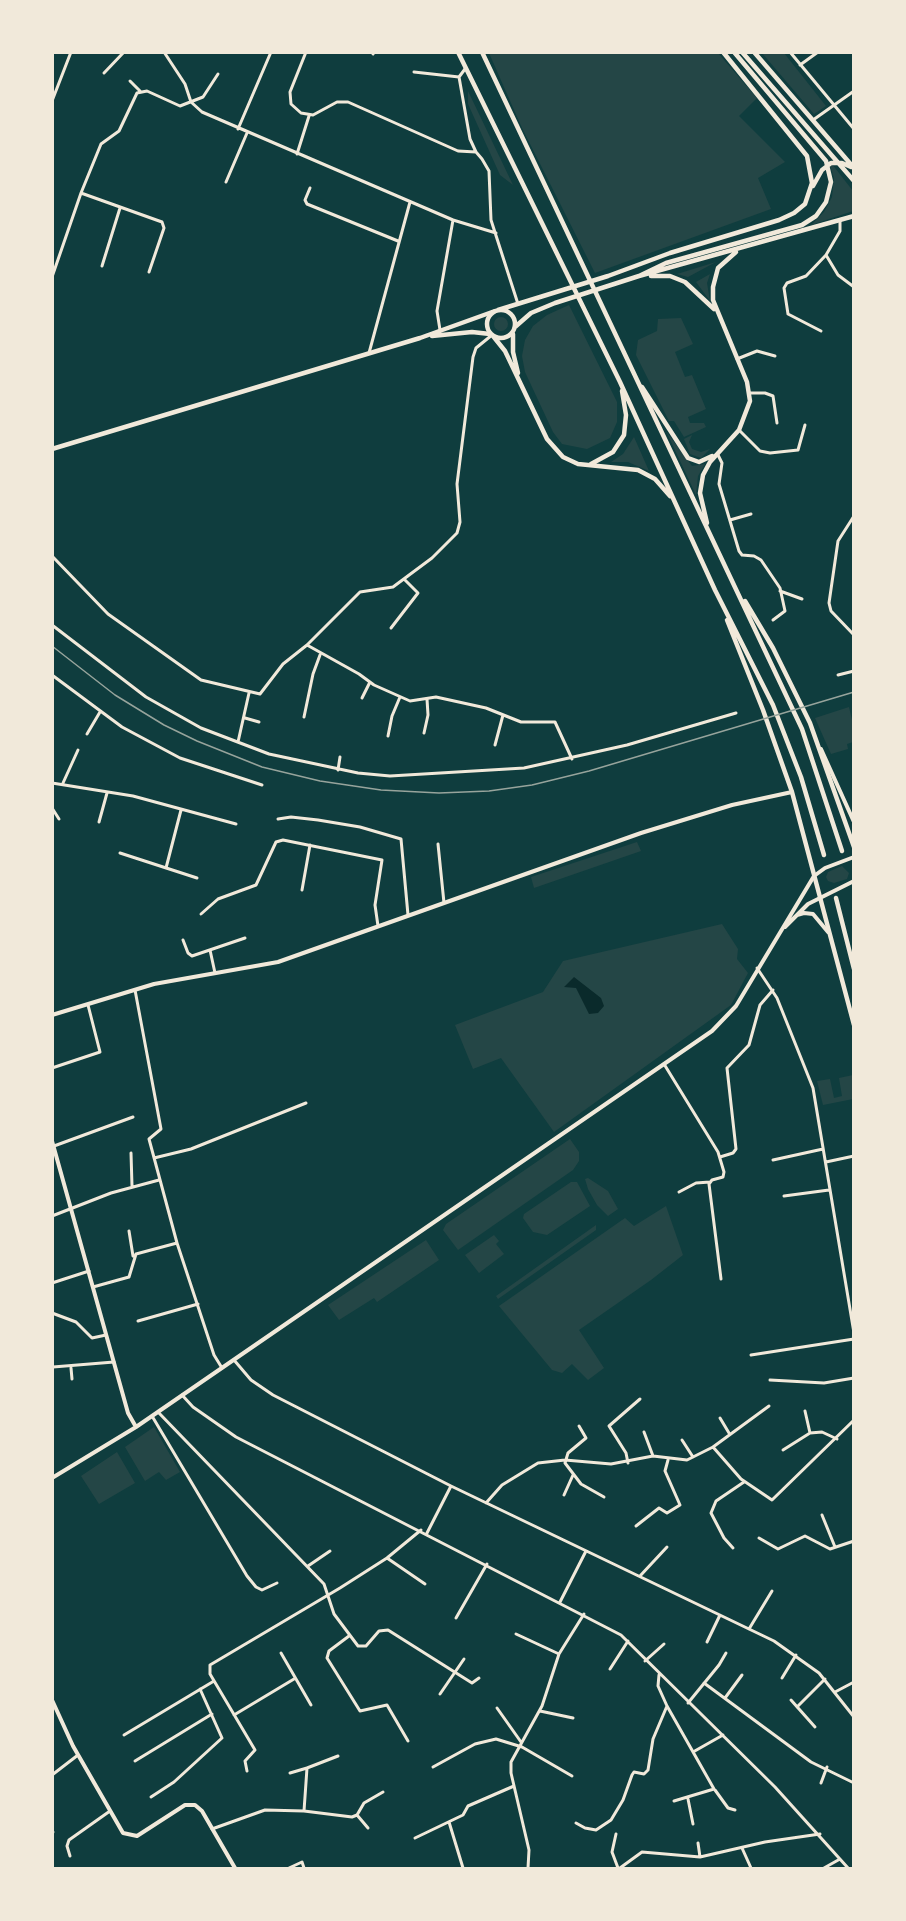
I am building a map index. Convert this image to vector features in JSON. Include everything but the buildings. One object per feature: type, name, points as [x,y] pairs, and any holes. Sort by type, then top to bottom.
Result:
[{"type":"main road","points":[[458,52],[620,382],[715,590],[786,734],[824,855]]},
{"type":"main road","points":[[482,52],[802,729],[842,851]]},
{"type":"main road","points":[[723,52],[802,147],[811,171],[811,192]]},
{"type":"main road","points":[[639,276],[666,263],[802,225],[820,212],[829,194],[831,182],[826,162],[734,52]]},
{"type":"main road","points":[[742,52],[854,181]]},
{"type":"main road","points":[[754,52],[854,168]]},
{"type":"main road","points":[[52,449],[420,338],[497,310],[788,216],[805,204],[818,175],[831,163],[842,163],[854,168]]},
{"type":"main road","points":[[420,338],[471,332],[507,338],[531,313],[555,303],[639,276],[854,218]]},
{"type":"main road","points":[[712,539],[701,504],[700,486],[705,470],[717,453],[739,430],[750,393],[716,311],[713,287],[718,268],[740,249]]},
{"type":"main road","points":[[639,276],[670,276],[685,282],[716,311]]},
{"type":"main road","points":[[497,310],[489,316],[487,323],[520,381],[554,449],[572,462],[626,468],[646,474],[664,488],[677,505]]},
{"type":"main road","points":[[497,310],[511,314],[515,329],[513,352],[520,381]]},
{"type":"main road","points":[[629,366],[688,458],[699,462],[717,453]]},
{"type":"main road","points":[[588,465],[613,452],[624,435],[626,415],[620,382]]},
{"type":"main road","points":[[732,580],[773,648],[819,742],[854,822]]},
{"type":"main road","points":[[715,590],[763,710],[792,792],[854,1025]]},
{"type":"main road","points":[[819,742],[854,847]]},
{"type":"main road","points":[[52,1015],[135,989],[268,966],[641,833],[732,805],[792,792]]},
{"type":"main road","points":[[52,1478],[136,1427],[724,1021],[736,1006],[814,876],[825,868],[854,857]]},
{"type":"main road","points":[[776,937],[794,917],[820,897],[854,881]]},
{"type":"main road","points":[[836,898],[854,969]]},
{"type":"main road","points":[[794,917],[804,913],[818,917],[826,929],[837,956]]},
{"type":"main road","points":[[53,1144],[128,1413],[136,1427]]},
{"type":"main road","points":[[52,1700],[78,1755],[123,1833],[133,1837],[188,1804],[199,1807],[235,1869]]},
{"type":"street","points":[[104,73],[124,52]]},
{"type":"street","points":[[164,52],[185,84],[191,102],[202,112],[453,220],[483,231],[496,233]]},
{"type":"street","points":[[238,129],[271,52]]},
{"type":"street","points":[[306,52],[291,86],[289,99],[295,109],[309,116]]},
{"type":"street","points":[[790,52],[854,129]]},
{"type":"street","points":[[800,65],[818,52]]},
{"type":"street","points":[[52,101],[70,53]]},
{"type":"street","points":[[465,69],[459,77],[470,139],[489,171],[490,215],[518,304]]},
{"type":"street","points":[[414,72],[459,77]]},
{"type":"street","points":[[130,81],[140,91],[177,105],[203,96],[218,74]]},
{"type":"street","points":[[52,277],[81,193],[101,144],[119,131],[140,91]]},
{"type":"street","points":[[813,120],[854,91]]},
{"type":"street","points":[[297,154],[309,116],[337,102],[348,102],[458,151],[476,152]]},
{"type":"street","points":[[849,123],[854,120]]},
{"type":"street","points":[[226,182],[247,133]]},
{"type":"street","points":[[310,188],[305,200],[307,204],[398,241]]},
{"type":"street","points":[[81,193],[162,222],[164,228],[149,273]]},
{"type":"street","points":[[369,353],[410,202]]},
{"type":"street","points":[[102,266],[120,208]]},
{"type":"street","points":[[440,330],[437,311],[453,220]]},
{"type":"street","points":[[821,331],[788,314],[784,291],[787,283],[814,269],[826,255],[840,231],[842,220]]},
{"type":"street","points":[[826,255],[838,275],[854,287]]},
{"type":"street","points":[[52,556],[108,614],[201,680],[260,694],[283,664],[307,645],[360,592],[393,587],[432,558],[459,528],[457,484],[473,357],[476,348],[492,335]]},
{"type":"street","points":[[737,359],[757,351],[775,356]]},
{"type":"street","points":[[750,393],[765,393],[773,396],[777,423]]},
{"type":"street","points":[[739,430],[760,451],[798,450],[805,424]]},
{"type":"street","points":[[717,453],[722,463],[719,484],[740,554],[754,556],[761,560],[774,577],[780,591],[785,612],[773,620]]},
{"type":"street","points":[[730,520],[751,514]]},
{"type":"street","points":[[854,516],[838,541],[829,603],[831,611],[852,629],[854,635]]},
{"type":"street","points":[[391,628],[418,593],[404,579]]},
{"type":"street","points":[[780,591],[802,599]]},
{"type":"street","points":[[52,625],[146,697],[201,728],[269,754],[338,770],[390,776],[524,768],[572,759],[736,713]]},
{"type":"street","points":[[307,645],[320,655],[400,697],[413,701],[434,697],[477,705],[521,722],[555,722],[572,759]]},
{"type":"street","points":[[304,717],[313,674],[320,655]]},
{"type":"street","points":[[838,675],[854,671]]},
{"type":"street","points":[[52,675],[100,712],[180,758],[262,785]]},
{"type":"street","points":[[362,698],[370,682]]},
{"type":"street","points":[[238,742],[249,693]]},
{"type":"street","points":[[388,736],[392,716],[400,697]]},
{"type":"street","points":[[423,733],[428,715],[427,699]]},
{"type":"street","points":[[854,706],[854,713]]},
{"type":"street","points":[[87,734],[100,712]]},
{"type":"street","points":[[495,745],[503,715]]},
{"type":"street","points":[[245,718],[259,722]]},
{"type":"street","points":[[63,783],[78,750]]},
{"type":"street","points":[[338,770],[340,757]]},
{"type":"street","points":[[52,783],[133,796],[236,824]]},
{"type":"street","points":[[99,822],[107,793]]},
{"type":"street","points":[[52,808],[59,819]]},
{"type":"street","points":[[166,868],[181,810]]},
{"type":"street","points":[[278,819],[291,817],[318,819],[367,828],[401,839],[408,915]]},
{"type":"street","points":[[201,914],[218,899],[256,885],[279,840],[382,860],[376,899],[378,926]]},
{"type":"street","points":[[438,844],[444,903]]},
{"type":"street","points":[[302,890],[310,845]]},
{"type":"street","points":[[120,853],[196,878]]},
{"type":"street","points":[[183,940],[189,955],[245,938]]},
{"type":"street","points":[[210,950],[215,975]]},
{"type":"street","points":[[757,968],[773,990],[809,1074],[854,1333]]},
{"type":"street","points":[[135,989],[161,1129],[149,1139],[177,1243],[214,1355],[222,1368]]},
{"type":"street","points":[[720,1157],[734,1153],[736,1149],[727,1068],[749,1045],[760,1005],[773,990]]},
{"type":"street","points":[[52,1068],[100,1052],[88,1003]]},
{"type":"street","points":[[664,1064],[720,1157],[724,1175],[710,1182],[696,1183],[679,1192]]},
{"type":"street","points":[[154,1158],[203,1144],[306,1103]]},
{"type":"street","points":[[53,1144],[133,1117]]},
{"type":"street","points":[[773,1161],[823,1149]]},
{"type":"street","points":[[131,1153],[132,1186]]},
{"type":"street","points":[[825,1162],[854,1156]]},
{"type":"street","points":[[52,1216],[132,1186],[159,1180]]},
{"type":"street","points":[[710,1182],[721,1279]]},
{"type":"street","points":[[784,1196],[829,1190]]},
{"type":"street","points":[[93,1287],[129,1277],[133,1271],[129,1231]]},
{"type":"street","points":[[133,1256],[177,1243]]},
{"type":"street","points":[[52,1283],[89,1271]]},
{"type":"street","points":[[138,1321],[198,1304]]},
{"type":"street","points":[[52,1313],[76,1322],[92,1338],[106,1335]]},
{"type":"street","points":[[751,1355],[854,1339]]},
{"type":"street","points":[[234,1360],[251,1380],[273,1395],[451,1486],[749,1629],[796,1655],[825,1679],[854,1717]]},
{"type":"street","points":[[53,1367],[71,1368],[114,1362]]},
{"type":"street","points":[[71,1368],[72,1379]]},
{"type":"street","points":[[770,1380],[824,1383],[854,1378]]},
{"type":"street","points":[[182,1395],[193,1407],[237,1437],[584,1614],[628,1641],[645,1661],[723,1735],[820,1834],[848,1869]]},
{"type":"street","points":[[628,1463],[626,1453],[609,1426],[640,1399]]},
{"type":"street","points":[[486,1503],[496,1490],[522,1471],[538,1463],[565,1460],[600,1464],[628,1463],[653,1456],[683,1460],[693,1457],[713,1447],[729,1433],[769,1407]]},
{"type":"street","points":[[805,1411],[810,1433]]},
{"type":"street","points":[[158,1412],[324,1584],[330,1607],[349,1636],[362,1648],[379,1631],[388,1630],[472,1683],[479,1678]]},
{"type":"street","points":[[152,1416],[256,1587],[262,1590],[277,1583]]},
{"type":"street","points":[[720,1418],[729,1433]]},
{"type":"street","points":[[713,1447],[744,1482],[768,1499],[775,1500],[854,1420]]},
{"type":"street","points":[[565,1460],[586,1438],[579,1426]]},
{"type":"street","points":[[644,1432],[653,1456]]},
{"type":"street","points":[[783,1450],[810,1433],[822,1432],[837,1439]]},
{"type":"street","points":[[682,1440],[693,1457]]},
{"type":"street","points":[[636,1526],[659,1508],[667,1513],[680,1505],[665,1471],[668,1459]]},
{"type":"street","points":[[565,1460],[581,1484],[604,1497]]},
{"type":"street","points":[[564,1495],[573,1475]]},
{"type":"street","points":[[733,1548],[724,1538],[711,1513],[716,1501],[744,1482]]},
{"type":"street","points":[[428,1533],[451,1486]]},
{"type":"street","points":[[822,1515],[835,1547]]},
{"type":"street","points":[[248,1771],[245,1761],[255,1750],[208,1669],[213,1662],[387,1558],[421,1530]]},
{"type":"street","points":[[759,1538],[778,1549],[805,1536],[824,1548],[854,1541]]},
{"type":"street","points":[[640,1576],[667,1547]]},
{"type":"street","points":[[308,1566],[330,1551]]},
{"type":"street","points":[[560,1602],[586,1551]]},
{"type":"street","points":[[387,1558],[425,1584]]},
{"type":"street","points":[[456,1618],[487,1564]]},
{"type":"street","points":[[749,1629],[772,1591]]},
{"type":"street","points":[[528,1869],[529,1850],[510,1766],[520,1744],[540,1712],[559,1654],[584,1614]]},
{"type":"street","points":[[707,1642],[720,1615]]},
{"type":"street","points":[[516,1634],[559,1654]]},
{"type":"street","points":[[349,1636],[329,1651],[327,1658],[360,1711],[387,1705],[408,1741]]},
{"type":"street","points":[[610,1669],[628,1641]]},
{"type":"street","points":[[645,1661],[663,1644]]},
{"type":"street","points":[[281,1653],[311,1705]]},
{"type":"street","points":[[688,1703],[726,1653]]},
{"type":"street","points":[[783,1678],[796,1655]]},
{"type":"street","points":[[440,1694],[465,1659]]},
{"type":"street","points":[[659,1675],[658,1686],[667,1706],[714,1789],[728,1808],[735,1810]]},
{"type":"street","points":[[725,1698],[742,1675]]},
{"type":"street","points":[[234,1715],[294,1679]]},
{"type":"street","points":[[797,1707],[825,1679]]},
{"type":"street","points":[[124,1735],[214,1681]]},
{"type":"street","points":[[835,1692],[854,1682]]},
{"type":"street","points":[[704,1683],[806,1758],[854,1783]]},
{"type":"street","points":[[151,1797],[174,1782],[222,1738],[200,1689]]},
{"type":"street","points":[[791,1700],[815,1727]]},
{"type":"street","points":[[848,1709],[854,1705]]},
{"type":"street","points":[[576,1822],[585,1828],[596,1830],[611,1820],[634,1772],[644,1774],[648,1770],[653,1739],[667,1706]]},
{"type":"street","points":[[497,1708],[520,1744]]},
{"type":"street","points":[[540,1712],[573,1718]]},
{"type":"street","points":[[135,1761],[212,1713]]},
{"type":"street","points":[[693,1752],[723,1735]]},
{"type":"street","points":[[433,1767],[484,1740],[496,1739],[520,1744],[572,1776]]},
{"type":"street","points":[[52,1775],[78,1755]]},
{"type":"street","points":[[290,1773],[338,1756]]},
{"type":"street","points":[[821,1783],[827,1767]]},
{"type":"street","points":[[304,1811],[307,1768]]},
{"type":"street","points":[[415,1838],[463,1815],[468,1806],[514,1786]]},
{"type":"street","points":[[674,1801],[688,1799],[714,1789]]},
{"type":"street","points":[[212,1829],[265,1810],[304,1811],[346,1817],[357,1815],[364,1803],[383,1792]]},
{"type":"street","points":[[688,1799],[693,1824]]},
{"type":"street","points":[[70,1856],[67,1846],[69,1840],[110,1811]]},
{"type":"street","points":[[357,1815],[368,1828]]},
{"type":"street","points":[[449,1822],[463,1869]]},
{"type":"street","points":[[616,1833],[612,1852],[619,1869],[642,1852],[700,1857],[820,1834]]},
{"type":"street","points":[[698,1843],[700,1857]]},
{"type":"street","points":[[742,1848],[751,1869]]},
{"type":"street","points":[[824,1869],[840,1859]]},
{"type":"street","points":[[289,1869],[302,1862],[304,1869]]},
{"type":"shaded area","points":[[489,53],[718,53],[757,98],[739,116],[785,162],[758,178],[771,209],[595,273],[522,128]]},
{"type":"shaded area","points":[[762,53],[784,53],[826,106],[814,114]]},
{"type":"shaded area","points":[[468,91],[513,185],[500,175],[468,104]]},
{"type":"shaded area","points":[[828,159],[853,191],[853,211],[811,225],[824,212],[832,197],[834,178]]},
{"type":"shaded area","points":[[716,262],[688,277],[677,274]]},
{"type":"shaded area","points":[[710,274],[707,283],[710,301],[696,282]]},
{"type":"shaded area","points":[[569,305],[617,402],[617,422],[610,438],[587,449],[562,444],[553,432],[525,372],[522,356],[525,340],[533,326],[547,315]]},
{"type":"shaded area","points":[[501,317],[506,319],[508,324],[506,329],[501,331],[496,329],[494,324],[496,319]]},
{"type":"shaded area","points":[[681,318],[693,344],[675,352],[685,377],[692,375],[706,409],[688,417],[690,423],[704,423],[706,427],[684,437],[674,421],[669,421],[636,355],[638,340],[657,331],[658,319]]},
{"type":"shaded area","points":[[666,431],[692,466],[705,464],[698,476],[696,495]]},
{"type":"shaded area","points":[[692,435],[689,442],[692,449],[701,452],[710,449],[701,458],[690,454],[684,439]]},
{"type":"shaded area","points":[[634,437],[649,471],[628,462],[611,462],[623,454]]},
{"type":"shaded area","points":[[849,707],[853,724],[853,742],[847,744],[848,749],[831,754],[815,718]]},
{"type":"shaded area","points":[[637,842],[641,851],[534,888],[531,877]]},
{"type":"shaded area","points":[[842,866],[849,873],[847,879],[834,883],[828,881],[826,877],[828,872]]},
{"type":"shaded area","points":[[722,924],[738,949],[737,959],[748,973],[731,1005],[554,1132],[501,1058],[473,1069],[455,1025],[543,992],[563,961]]},
{"type":"shaded area","points":[[574,977],[601,998],[604,1006],[598,1013],[589,1014],[576,988],[564,987]]},
{"type":"shaded area","points":[[853,1075],[853,1099],[823,1105],[817,1081],[830,1079],[834,1098],[842,1096],[839,1078]]},
{"type":"shaded area","points":[[570,1139],[579,1152],[579,1161],[573,1170],[458,1250],[443,1230],[446,1224]]},
{"type":"shaded area","points":[[588,1178],[608,1191],[618,1209],[608,1216],[597,1205],[588,1189],[585,1179]]},
{"type":"shaded area","points":[[571,1182],[577,1182],[590,1206],[547,1235],[533,1232],[523,1218],[524,1214]]},
{"type":"shaded area","points":[[666,1206],[683,1255],[579,1330],[604,1368],[588,1380],[572,1364],[562,1373],[552,1370],[499,1306],[625,1218],[634,1226]]},
{"type":"shaded area","points":[[596,1225],[596,1230],[498,1299],[496,1296]]},
{"type":"shaded area","points":[[494,1235],[499,1241],[496,1244],[504,1254],[479,1273],[465,1255]]},
{"type":"shaded area","points":[[426,1240],[439,1260],[377,1302],[374,1298],[339,1320],[328,1305]]},
{"type":"shaded area","points":[[154,1427],[180,1472],[166,1480],[159,1472],[145,1481],[125,1447]]},
{"type":"shaded area","points":[[117,1452],[135,1483],[99,1504],[81,1476]]},
{"type":"railway","points":[[52,646],[115,695],[164,725],[197,741],[262,767],[320,781],[381,790],[439,793],[489,791],[532,785],[589,771],[854,692]]}]
